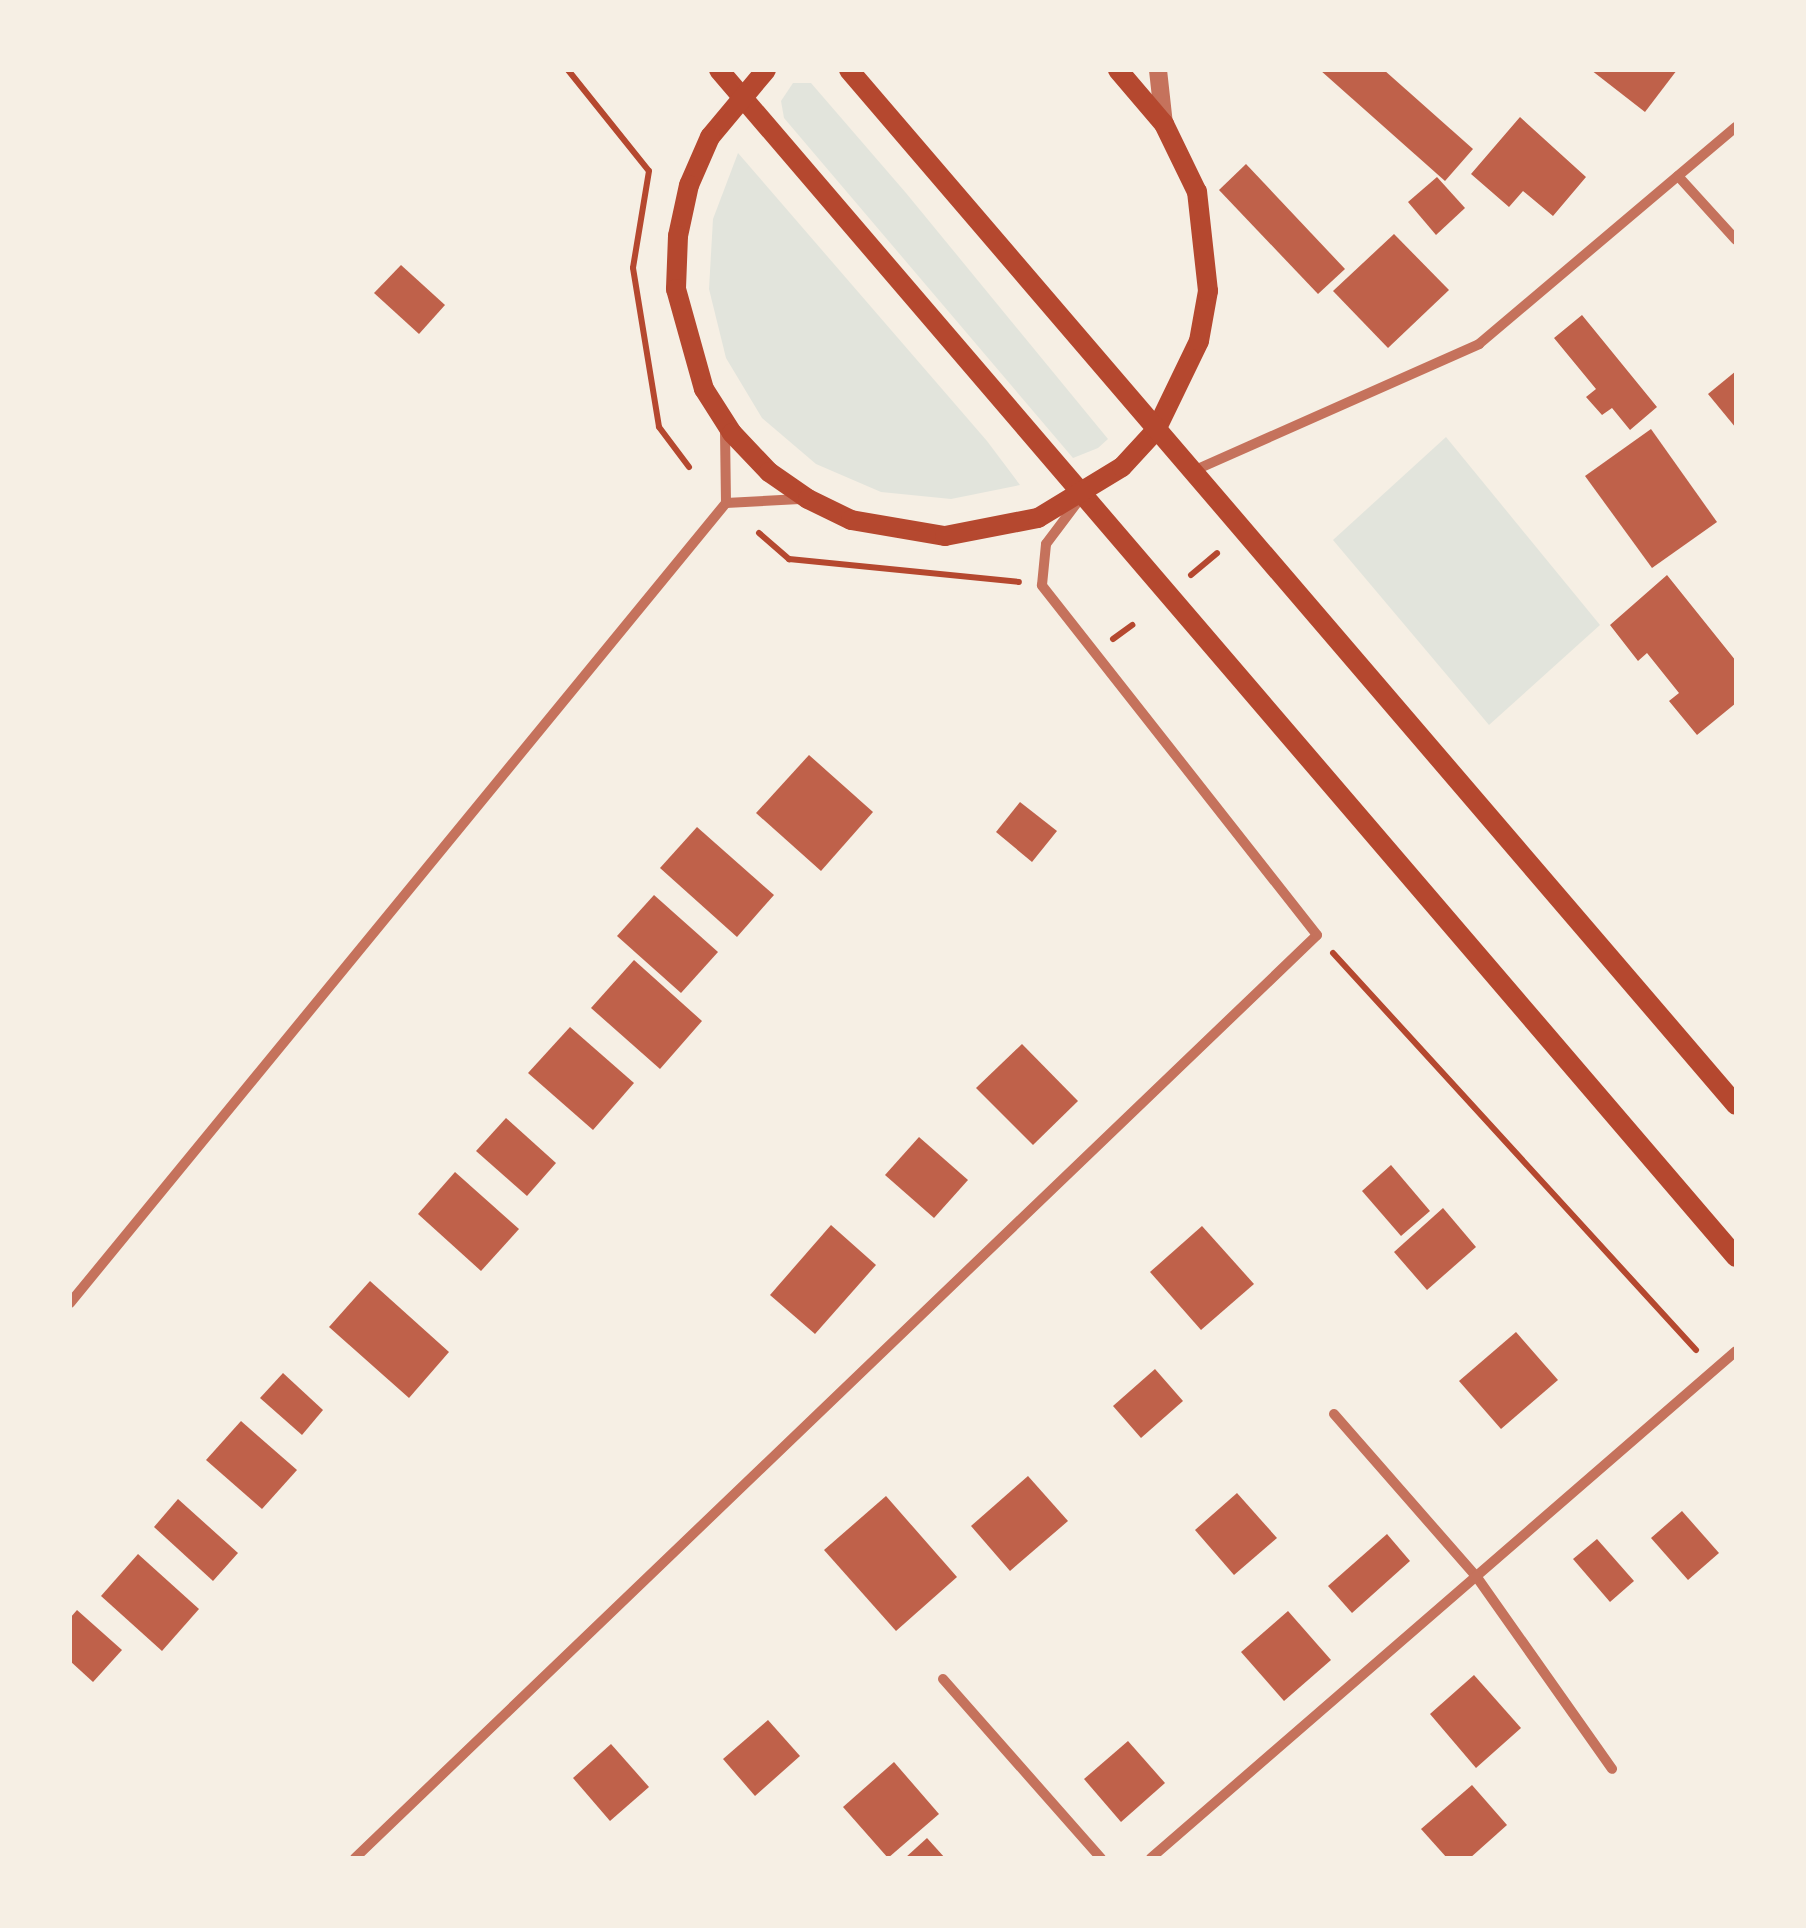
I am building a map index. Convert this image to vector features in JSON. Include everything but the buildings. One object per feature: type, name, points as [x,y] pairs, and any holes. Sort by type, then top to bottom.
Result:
[{"type":"main road","points":[[720,70],[1736,1258]]},
{"type":"main road","points":[[766,70],[740,94],[710,137],[689,184],[678,236],[676,289],[685,340],[722,417],[769,472],[808,499],[851,520],[945,536],[1008,527],[1082,497],[1156,430],[1188,372],[1208,291],[1197,192],[1164,124],[1118,70]]},
{"type":"main road","points":[[849,70],[1736,1105]]},
{"type":"street","points":[[1158,70],[1164,124]]},
{"type":"street","points":[[1192,472],[1479,344],[1736,127]]},
{"type":"street","points":[[1678,176],[1736,240]]},
{"type":"street","points":[[70,1303],[726,503],[730,455],[722,417]]},
{"type":"street","points":[[356,1858],[1317,935],[1084,643],[1042,584],[1046,544],[1082,497]]},
{"type":"street","points":[[726,503],[808,499]]},
{"type":"street","points":[[1151,1858],[1736,1351]]},
{"type":"street","points":[[1334,1414],[1476,1576],[1612,1769]]},
{"type":"street","points":[[943,1678],[1101,1858]]},
{"type":"path","points":[[568,70],[648,171],[634,268],[658,427],[690,467]]},
{"type":"path","points":[[759,533],[789,559],[1042,584]]},
{"type":"path","points":[[1178,586],[1217,553]]},
{"type":"path","points":[[1317,935],[1714,1370]]},
{"type":"shaded area","points":[[793,83],[811,83],[906,193],[1108,439],[1098,448],[1073,458],[784,118],[781,101]]},
{"type":"shaded area","points":[[738,153],[987,441],[1020,485],[951,499],[881,492],[816,464],[762,418],[726,358],[709,289],[713,219]]},
{"type":"shaded area","points":[[1446,437],[1600,625],[1489,725],[1333,540]]}]
